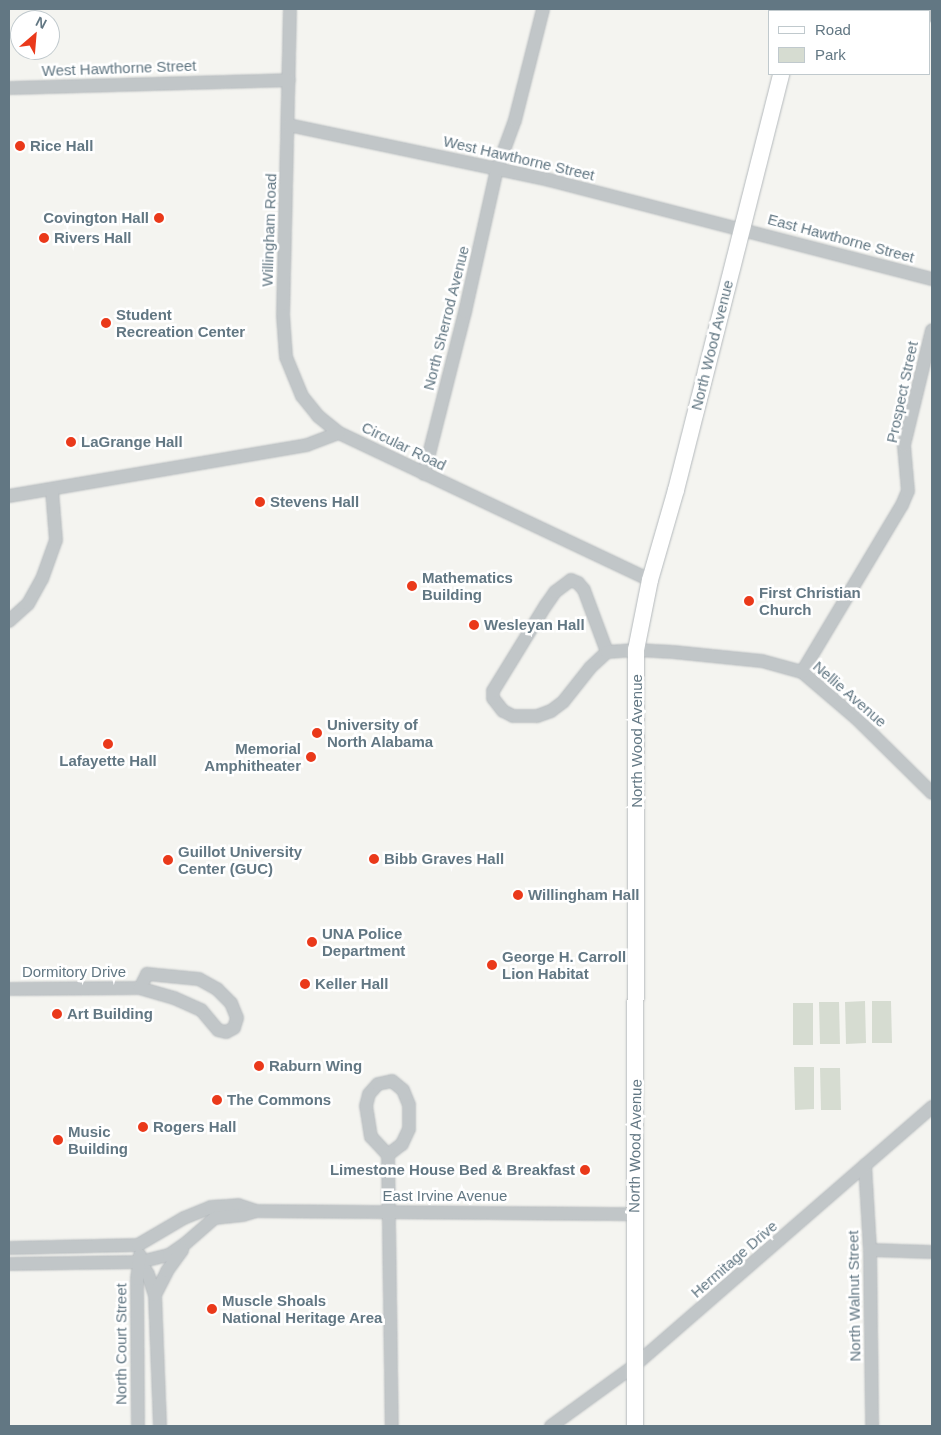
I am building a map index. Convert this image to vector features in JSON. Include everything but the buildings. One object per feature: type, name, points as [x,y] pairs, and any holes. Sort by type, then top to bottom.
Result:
[{"type":"main road","name":"North Wood Avenue","points":[[635,1426],[636,650],[650,580],[676,490],[781,75]]},
{"type":"street","name":"Willingham Road","points":[[290,9],[289,125],[283,315],[286,357],[302,396],[318,416],[340,433]]},
{"type":"street","name":"North Sherrod Avenue","points":[[424,474],[465,312],[497,169],[515,120],[542,9]]},
{"type":"street","name":"West Hawthorne Street","points":[[9,88],[289,80]]},
{"type":"street","name":"West Hawthorne Street","points":[[289,125],[549,180],[741,229]]},
{"type":"street","name":"East Hawthorne Street","points":[[741,229],[932,279]]},
{"type":"street","name":"Prospect Street","points":[[802,672],[902,505],[908,491],[904,445],[932,330]]},
{"type":"street","name":"Circular Road","points":[[9,496],[307,445],[340,433],[650,580]]},
{"type":"street","points":[[9,621],[28,604],[42,580],[56,540],[52,490]]},
{"type":"street","points":[[571,580],[578,582],[584,590],[607,652],[590,668],[563,702],[551,711],[538,716],[513,716],[503,711],[493,698],[493,690],[546,605],[555,592],[571,580]]},
{"type":"street","name":"Nellie Avenue","points":[[607,652],[636,650],[762,661],[802,672],[857,719],[932,793]]},
{"type":"street","name":"Dormitory Drive","points":[[9,989],[140,988],[174,998],[200,1010],[218,1030],[226,1032],[234,1028],[236,1018],[231,1004],[217,989],[199,980],[146,974],[140,988]]},
{"type":"street","points":[[388,1155],[402,1144],[409,1129],[409,1105],[404,1090],[392,1082],[378,1084],[369,1094],[366,1106],[370,1137],[388,1155],[392,1426]]},
{"type":"street","name":"Hermitage Drive","points":[[551,1426],[634,1366],[932,1107]]},
{"type":"street","name":"North Walnut Street","points":[[865,1164],[870,1250],[872,1426]]},
{"type":"street","name":"East Irvine Avenue","points":[[9,1248],[120,1247],[138,1245],[184,1218],[211,1207],[238,1205],[256,1210],[634,1214]]},
{"type":"street","name":"East Irvine Avenue","points":[[9,1264],[140,1262],[169,1255],[215,1218],[243,1215],[256,1210]]},
{"type":"street","points":[[155,1295],[167,1271],[186,1243]]},
{"type":"street","name":"North Court Street","points":[[138,1245],[140,1262],[136,1278],[138,1426]]},
{"type":"street","points":[[870,1250],[932,1252]]},
{"type":"street","name":"North Court Street","points":[[140,1262],[148,1274],[155,1295],[159,1360],[160,1426]]},
{"type":"street","points":[[138,1361],[159,1360]]},
{"type":"green space","points":[[865,1001],[866,1043],[846,1044],[845,1002]]},
{"type":"green space","points":[[872,1001],[891,1001],[892,1043],[872,1043]]},
{"type":"green space","points":[[819,1002],[839,1002],[840,1044],[820,1044]]},
{"type":"green space","points":[[793,1003],[813,1003],[813,1045],[793,1045]]},
{"type":"green space","points":[[794,1067],[814,1067],[814,1109],[795,1110]]},
{"type":"green space","points":[[820,1068],[840,1068],[841,1110],[821,1110]]},
{"type":"place","name":"Rice Hall","points":[[20,146]]},
{"type":"place","name":"Covington Hall","points":[[159,218]]},
{"type":"place","name":"Rivers Hall","points":[[44,238]]},
{"type":"place","name":"Student Recreation Center","points":[[106,323]]},
{"type":"place","name":"LaGrange Hall","points":[[71,442]]},
{"type":"place","name":"Stevens Hall","points":[[260,502]]},
{"type":"place","name":"Mathematics Building","points":[[412,586]]},
{"type":"place","name":"First Christian Church","points":[[749,601]]},
{"type":"place","name":"Wesleyan Hall","points":[[474,625]]},
{"type":"place","name":"University of North Alabama","points":[[317,733]]},
{"type":"place","name":"Lafayette Hall","points":[[108,744]]},
{"type":"place","name":"Memorial Amphitheater","points":[[311,757]]},
{"type":"place","name":"Bibb Graves Hall","points":[[374,859]]},
{"type":"place","name":"Guillot University Center (GUC)","points":[[168,860]]},
{"type":"place","name":"Willingham Hall","points":[[518,895]]},
{"type":"place","name":"UNA Police Department","points":[[312,942]]},
{"type":"place","name":"George H. Carroll Lion Habitat","points":[[492,965]]},
{"type":"place","name":"Keller Hall","points":[[305,984]]},
{"type":"place","name":"Art Building","points":[[57,1014]]},
{"type":"place","name":"Raburn Wing","points":[[259,1066]]},
{"type":"place","name":"The Commons","points":[[217,1100]]},
{"type":"place","name":"Rogers Hall","points":[[143,1127]]},
{"type":"place","name":"Music Building","points":[[58,1140]]},
{"type":"place","name":"Limestone House Bed & Breakfast","points":[[585,1170]]},
{"type":"place","name":"Muscle Shoals National Heritage Area","points":[[212,1309]]}]
